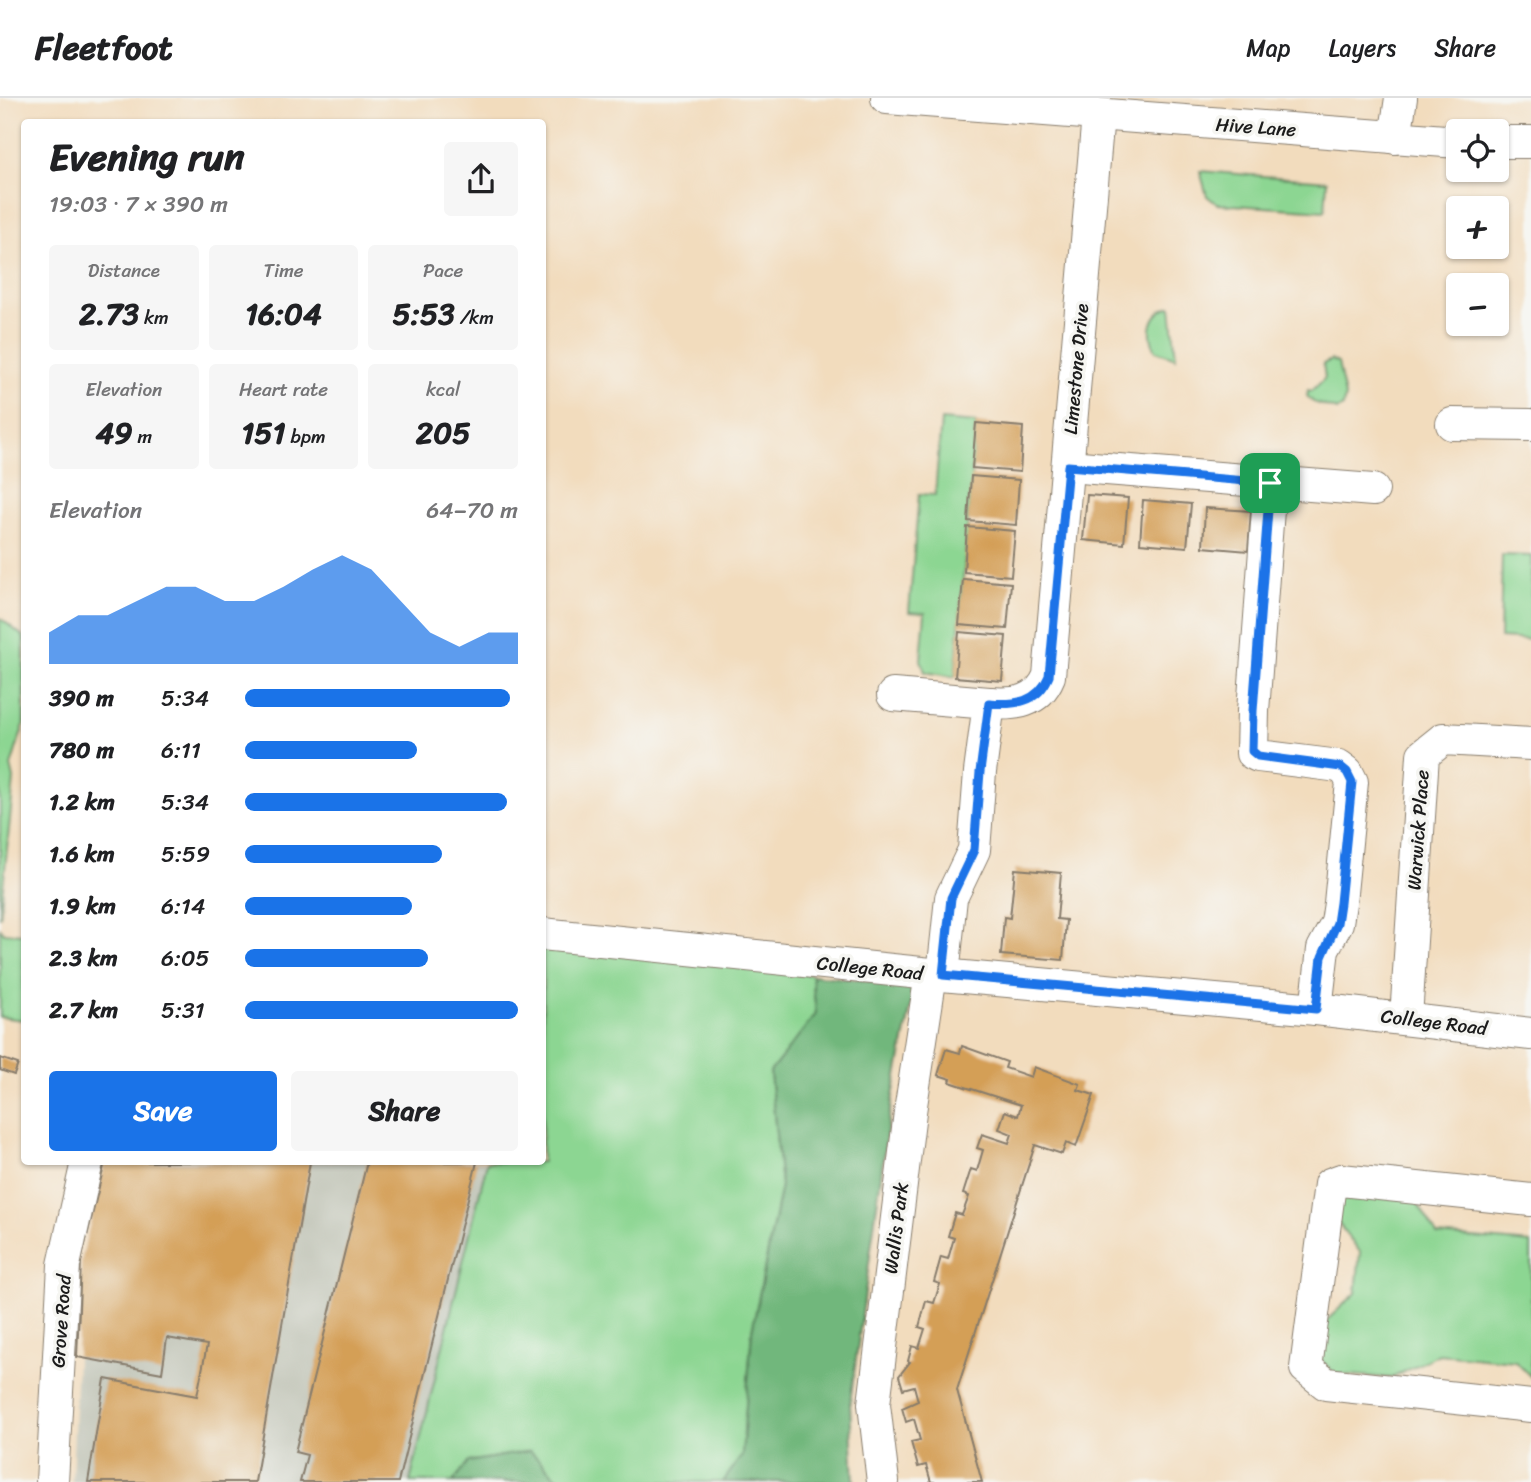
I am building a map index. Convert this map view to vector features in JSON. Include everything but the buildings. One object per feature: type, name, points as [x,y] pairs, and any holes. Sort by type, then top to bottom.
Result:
[{"type":"street","name":"Hive Lane","points":[[887,98],[1446,141]]},
{"type":"street","points":[[1395,138],[1401,98]]},
{"type":"street","name":"Limestone Drive","points":[[893,695],[1012,704],[1028,700],[1043,690],[1049,676],[1098,115]]},
{"type":"street","points":[[1509,142],[1531,142]]},
{"type":"street","points":[[1452,424],[1531,425]]},
{"type":"street","points":[[1068,466],[1373,490]]},
{"type":"street","points":[[1270,483],[1252,751],[1258,756],[1341,767],[1352,782],[1337,923],[1322,957],[1316,1009]]},
{"type":"street","name":"Wallis Park","points":[[883,1482],[874,1404],[910,1112],[951,898],[974,850],[989,703]]},
{"type":"street","name":"Warwick Place","points":[[1406,1018],[1423,755],[1443,739],[1531,744]]},
{"type":"street","name":"College Road","points":[[546,934],[937,975],[1406,1018],[1531,1034]]},
{"type":"street","name":"Grove Road","points":[[52,1482],[64,1265],[86,1165]]},
{"type":"street","points":[[1531,1200],[1341,1180],[1330,1184],[1306,1368],[1326,1384],[1531,1406]]},
{"type":"shaded area","points":[[104,1165],[486,1165],[410,1482],[72,1482],[81,1261]]},
{"type":"green space","points":[[1200,171],[1327,181],[1325,211],[1217,204],[1207,196]]},
{"type":"green space","points":[[1171,306],[1176,358],[1156,351],[1151,337],[1154,318]]},
{"type":"green space","points":[[1331,360],[1338,363],[1345,396],[1343,407],[1337,410],[1313,402],[1307,396],[1308,390],[1312,391],[1325,378],[1323,364]]},
{"type":"green space","points":[[941,420],[976,423],[955,677],[925,672],[921,660],[925,613],[909,612],[919,494],[935,495]]},
{"type":"green space","points":[[1502,555],[1531,556],[1531,640],[1500,638]]},
{"type":"green space","points":[[0,618],[21,635],[21,734],[11,766],[14,779],[0,918]]},
{"type":"green space","points":[[0,928],[4,933],[21,934],[21,1020],[0,1017]]},
{"type":"green space","points":[[546,944],[812,975],[816,1014],[770,1072],[781,1186],[752,1331],[742,1456],[723,1482],[562,1482],[530,1451],[469,1462],[453,1482],[410,1482],[486,1165],[546,1165]]},
{"type":"green space","points":[[812,975],[915,986],[889,1116],[850,1403],[854,1482],[723,1482],[742,1455],[752,1331],[781,1186],[770,1072],[816,1014]]},
{"type":"green space","points":[[1354,1189],[1415,1199],[1437,1235],[1531,1243],[1531,1377],[1515,1361],[1439,1354],[1392,1378],[1335,1374],[1317,1356],[1327,1320],[1356,1293],[1360,1252],[1332,1215],[1336,1201]]},
{"type":"green space","points":[[530,1451],[562,1482],[453,1482],[468,1462]]},
{"type":"route","points":[[1068,466],[1270,483],[1252,751],[1258,756],[1341,767],[1352,782],[1337,923],[1323,949],[1316,1009],[943,975],[951,898],[974,850],[989,703],[1012,704],[1028,700],[1043,690],[1049,676],[1068,466]]}]
